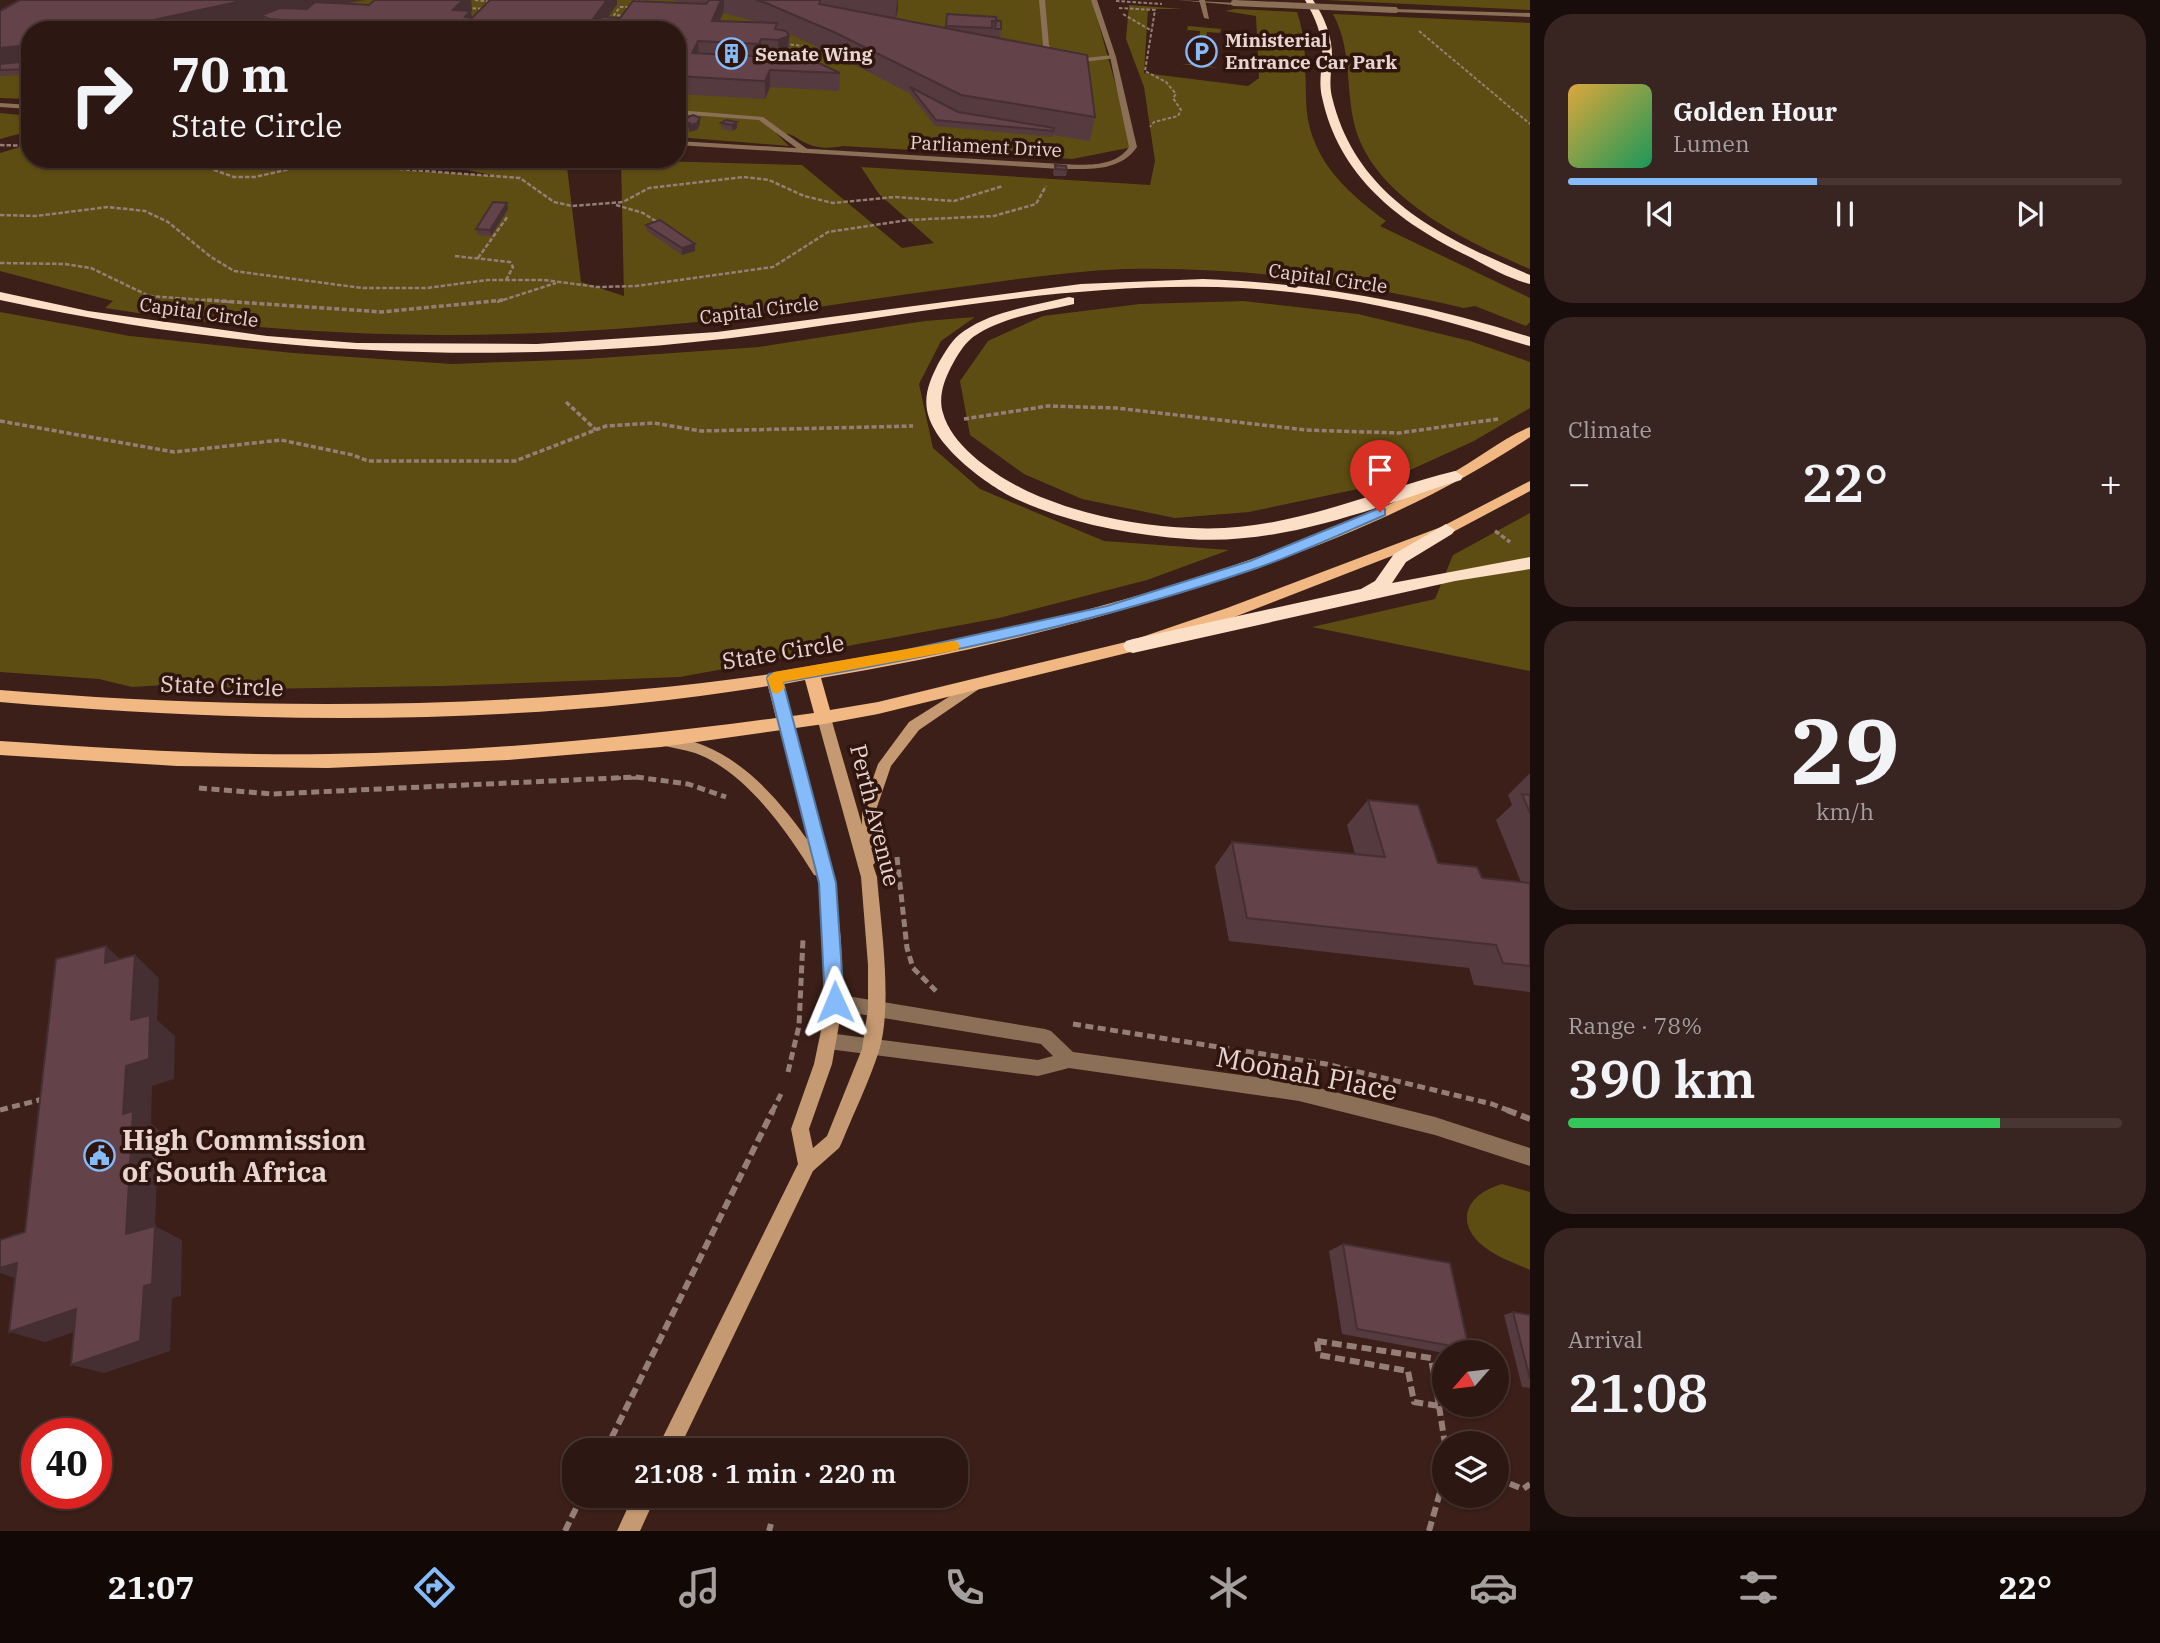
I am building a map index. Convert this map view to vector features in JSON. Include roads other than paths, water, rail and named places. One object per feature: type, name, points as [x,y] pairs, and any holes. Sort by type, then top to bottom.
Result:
[{"type":"highway","points":[[1309,0],[1322,26],[1326,42],[1327,97],[1355,165],[1377,192],[1413,220],[1530,280]]},
{"type":"highway","name":"Capital Circle","points":[[0,296],[176,331],[251,340],[398,348],[548,347],[716,336],[942,304],[1133,284],[1204,283],[1287,289],[1425,313],[1525,341]]},
{"type":"highway","points":[[1133,284],[992,321],[966,336],[950,354],[933,393],[935,415],[971,460],[986,473],[1019,494],[1055,508],[1101,519],[1191,534],[1237,535],[1295,524],[1455,476]]},
{"type":"highway","points":[[1367,594],[1381,585],[1400,558],[1446,530]]},
{"type":"highway","points":[[1133,646],[1455,575],[1525,556]]},
{"type":"main road","name":"State Circle","points":[[0,696],[133,707],[278,712],[411,710],[670,692],[811,672],[1029,630],[1176,590],[1255,564],[1356,524],[1455,476],[1530,431]]},
{"type":"main road","points":[[0,748],[177,759],[328,761],[508,753],[661,740],[824,718],[974,686],[1133,646],[1233,612],[1446,530],[1530,485]]},
{"type":"main road","name":"Perth Avenue","points":[[811,672],[824,718]]},
{"type":"main road","points":[[774,678],[786,724]]},
{"type":"street","points":[[1042,0],[1046,45],[1050,54],[1076,61],[1113,57],[1094,0]]},
{"type":"street","points":[[1180,0],[1530,16]]},
{"type":"street","points":[[1203,1],[1207,18]]},
{"type":"street","name":"Parliament Drive","points":[[686,144],[1086,167],[1124,159],[1132,150],[1113,57]]},
{"type":"street","points":[[0,105],[21,106]]},
{"type":"street","points":[[686,113],[761,118],[806,151]]},
{"type":"street","points":[[869,877],[869,810],[886,764],[914,726],[974,686]]},
{"type":"street","name":"Perth Avenue","points":[[673,1438],[807,1165],[833,1142],[871,1049],[876,1009],[876,965],[869,877],[824,718]]},
{"type":"street","points":[[786,724],[827,883],[835,1002],[823,1064],[800,1129],[807,1165]]},
{"type":"street","points":[[661,740],[702,750],[730,766],[786,820],[827,883]]},
{"type":"street","points":[[835,1002],[1045,1037],[1069,1060]]},
{"type":"street","name":"Moonah Place","points":[[828,1041],[871,1049],[1038,1068],[1069,1060],[1299,1092],[1435,1126],[1530,1157]]},
{"type":"street","points":[[628,1531],[639,1508]]},
{"type":"place","name":"Ministerial Entrance Car Park","points":[[1202,51]]},
{"type":"place","name":"Senate Wing","points":[[732,54]]},
{"type":"place","name":"High Commission of South Africa","points":[[99,1155]]}]
